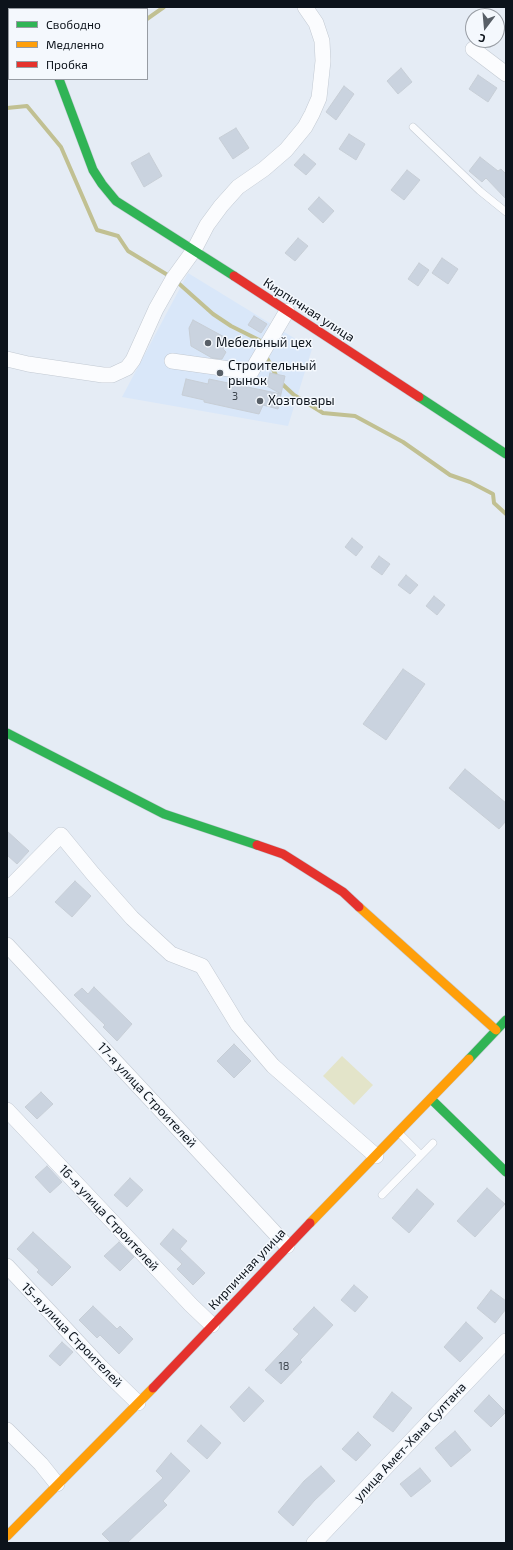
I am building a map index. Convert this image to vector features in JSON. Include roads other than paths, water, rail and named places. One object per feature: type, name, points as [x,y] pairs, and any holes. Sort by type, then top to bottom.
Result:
[{"type":"main road","name":"Кирпичная улица","points":[[59,80],[93,170],[116,201],[194,250],[506,454]]},
{"type":"main road","points":[[7,733],[164,814],[283,854],[343,892],[496,1030]]},
{"type":"main road","name":"Кирпичная улица","points":[[7,1536],[138,1403],[287,1246],[432,1099],[506,1020]]},
{"type":"main road","points":[[432,1099],[506,1172]]},
{"type":"street","points":[[7,359],[28,364],[103,375],[112,375],[127,368],[133,360],[156,309],[174,278],[194,250],[207,225],[238,187],[264,169],[286,150],[305,127],[312,114],[319,98],[323,61],[322,41],[316,23],[305,7]]},
{"type":"street","points":[[473,49],[506,74]]},
{"type":"street","points":[[172,361],[251,372],[287,311]]},
{"type":"street","points":[[7,890],[61,835],[132,918],[171,954],[202,966],[238,1025],[273,1066],[376,1156]]},
{"type":"street","name":"17-я улица Строителей","points":[[7,945],[287,1246]]},
{"type":"street","name":"16-я улица Строителей","points":[[7,1110],[191,1305],[212,1325]]},
{"type":"street","name":"15-я улица Строителей","points":[[7,1266],[101,1367],[138,1403]]},
{"type":"street","name":"улица Амет-Хана Султана","points":[[314,1543],[506,1341]]},
{"type":"street","points":[[7,1430],[41,1464],[57,1484]]},
{"type":"lane","points":[[413,127],[480,190],[506,212]]},
{"type":"lane","points":[[399,1133],[421,1155]]},
{"type":"lane","points":[[382,1195],[433,1143]]},
{"type":"waterway","points":[[148,18],[164,7]]},
{"type":"waterway","points":[[7,108],[27,106],[61,147],[97,230],[118,236],[128,251],[171,277]]},
{"type":"waterway","points":[[176,281],[213,314],[231,326],[259,340],[262,346]]},
{"type":"waterway","points":[[266,356],[279,381],[294,395],[323,413],[355,416],[403,442],[450,475],[470,482],[493,494],[494,503],[506,514]]},
{"type":"place","name":"Мебельный цех","points":[[208,343]]},
{"type":"place","name":"Строительный рынок","points":[[220,373]]},
{"type":"place","name":"Хозтовары","points":[[260,401]]}]
